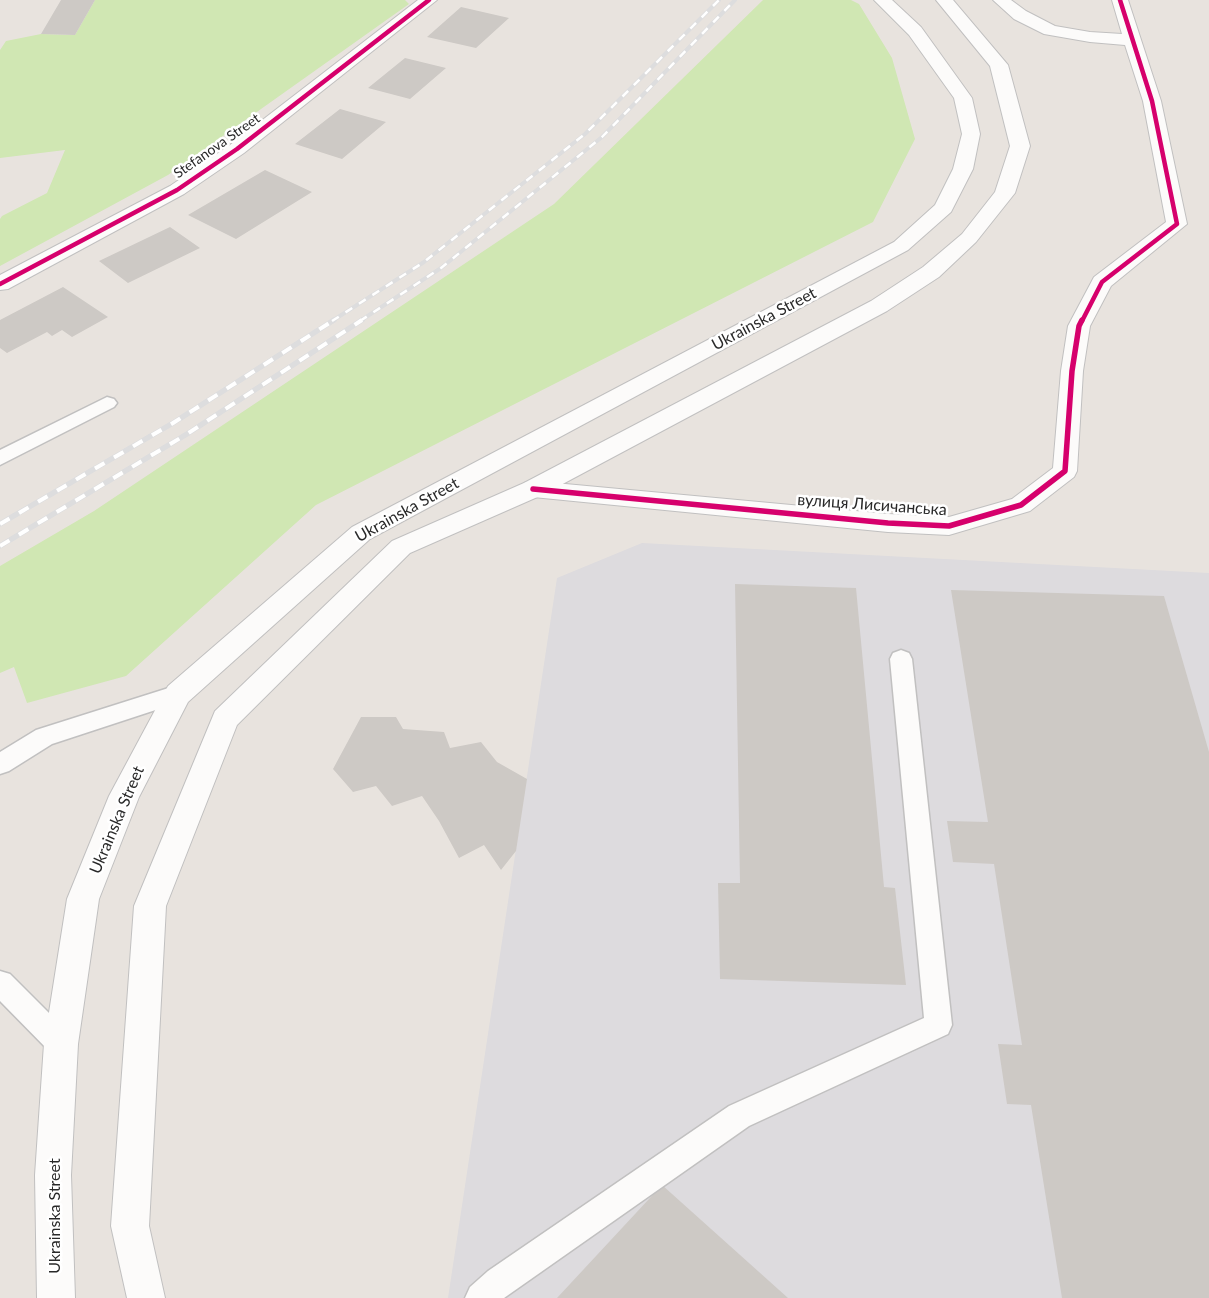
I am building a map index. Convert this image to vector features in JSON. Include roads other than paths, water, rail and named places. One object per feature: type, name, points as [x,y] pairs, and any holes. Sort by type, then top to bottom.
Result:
[{"type":"main road","name":"Stefanova Street","points":[[0,284],[177,190],[237,149],[429,0]]},
{"type":"main road","name":"Ukrainska Street","points":[[56,1298],[53,1175],[61,1044],[83,899],[124,796],[178,694],[361,533],[901,246],[944,208],[963,169],[971,134],[963,98],[915,31],[882,0]]},
{"type":"main road","name":"Ukrainska Street","points":[[146,1298],[130,1226],[150,906],[225,719],[401,547],[533,489],[879,306],[931,272],[969,238],[1005,193],[1020,146],[999,66],[944,0]]},
{"type":"main road","points":[[1001,0],[1020,15],[1050,30],[1090,37],[1134,40]]},
{"type":"main road","name":"вулиця Лисичанська","points":[[533,489],[888,523],[949,526],[1022,505],[1064,471],[1072,372],[1079,326],[1102,282],[1177,224],[1152,102],[1120,0]]},
{"type":"lane","points":[[0,458],[107,403]]},
{"type":"lane","points":[[481,1298],[499,1282],[739,1116],[938,1025],[901,659]]},
{"type":"lane","points":[[0,764],[44,737],[178,694]]},
{"type":"lane","points":[[0,983],[61,1044]]},
{"type":"railway","points":[[332,321],[424,262],[585,134],[719,0]]},
{"type":"railway","points":[[360,321],[441,268],[602,137],[735,0]]},
{"type":"railway","points":[[0,524],[173,423],[334,320]]},
{"type":"railway","points":[[0,546],[187,434],[362,320]]}]
